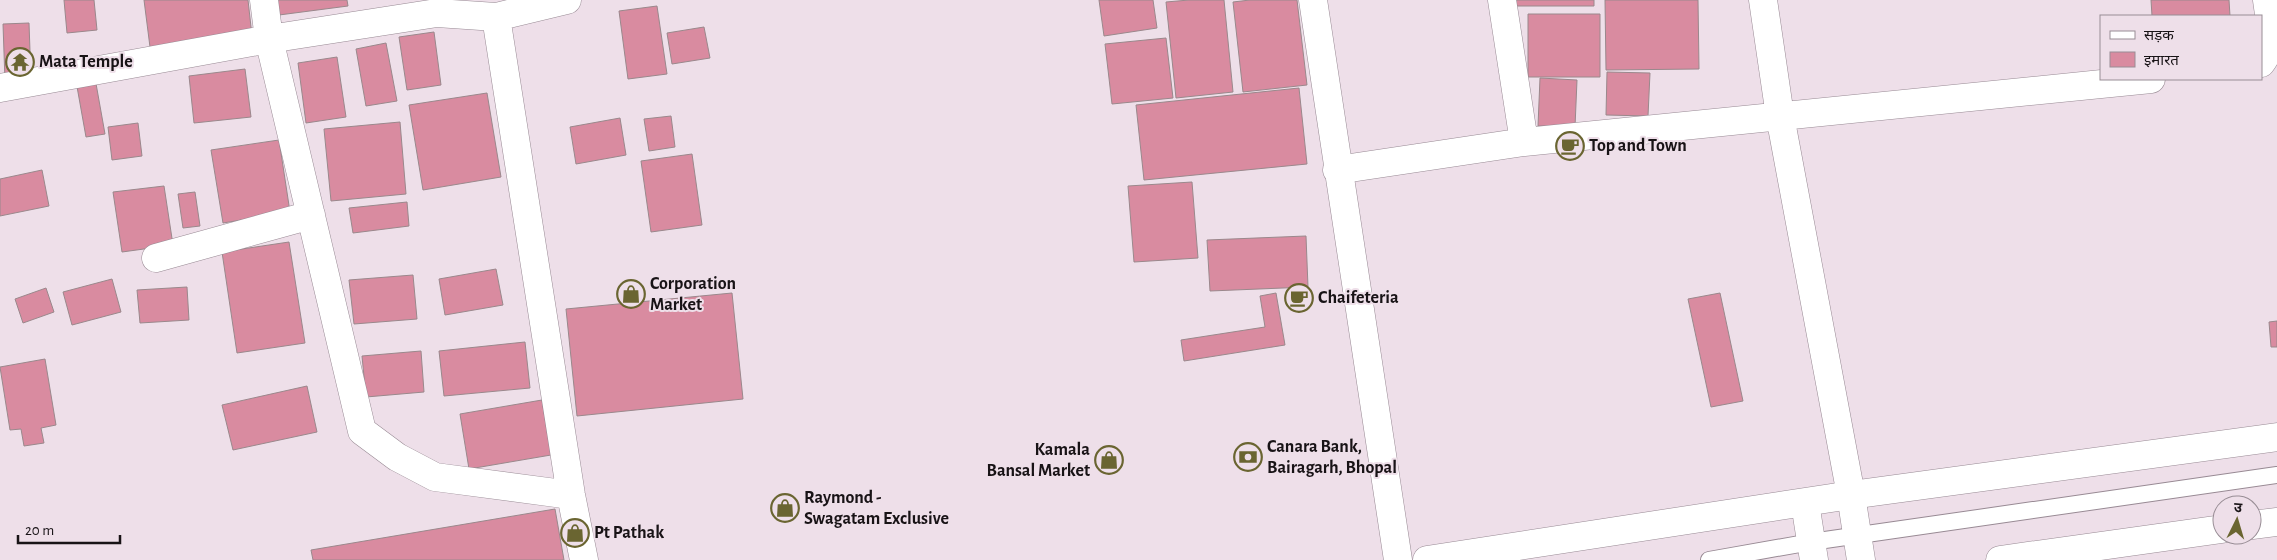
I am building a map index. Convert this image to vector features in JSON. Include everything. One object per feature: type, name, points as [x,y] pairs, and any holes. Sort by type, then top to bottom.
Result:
[{"type":"street","points":[[264,0],[269,39],[362,431],[397,457],[435,477],[571,495]]},
{"type":"street","points":[[0,88],[437,7],[496,16],[567,0]]},
{"type":"street","points":[[1312,0],[1398,560]]},
{"type":"street","points":[[1502,0],[1524,142]]},
{"type":"street","points":[[1763,0],[1780,116],[1851,495],[1859,548]]},
{"type":"street","points":[[2262,62],[2269,52],[2270,30],[2267,0]]},
{"type":"street","points":[[496,16],[571,495],[584,560]]},
{"type":"street","points":[[1337,170],[1524,142],[2141,80]]},
{"type":"street","points":[[156,258],[311,215]]},
{"type":"street","points":[[1427,560],[1851,495],[2277,437]]},
{"type":"street","points":[[1805,503],[1813,551]]},
{"type":"street","points":[[2262,524],[2277,522]]},
{"type":"street","points":[[2000,560],[2212,531]]},
{"type":"lane","points":[[1709,560],[1859,548],[2277,475]]},
{"type":"building","points":[[64,0],[94,0],[97,30],[67,33]]},
{"type":"building","points":[[144,0],[248,0],[252,36],[150,47]]},
{"type":"building","points":[[277,0],[347,0],[348,6],[279,15]]},
{"type":"building","points":[[1099,0],[1153,0],[1157,28],[1104,36]]},
{"type":"building","points":[[1224,0],[1233,92],[1176,98],[1166,2]]},
{"type":"building","points":[[1297,0],[1307,85],[1243,92],[1233,2]]},
{"type":"building","points":[[1516,0],[1594,0],[1594,6],[1516,6]]},
{"type":"building","points":[[1605,0],[1698,0],[1699,69],[1606,70]]},
{"type":"building","points":[[2151,0],[2229,0],[2230,15],[2152,15]]},
{"type":"building","points":[[657,6],[667,74],[628,79],[619,11]]},
{"type":"building","points":[[1528,14],[1600,14],[1600,77],[1528,77]]},
{"type":"building","points":[[29,23],[31,80],[5,81],[3,24]]},
{"type":"building","points":[[704,27],[710,58],[672,64],[667,33]]},
{"type":"building","points":[[434,32],[441,85],[407,90],[399,37]]},
{"type":"building","points":[[1166,38],[1173,98],[1112,104],[1105,44]]},
{"type":"building","points":[[386,43],[397,101],[366,106],[356,49]]},
{"type":"building","points":[[337,57],[346,117],[306,123],[298,63]]},
{"type":"building","points":[[245,69],[251,117],[194,123],[189,76]]},
{"type":"building","points":[[1607,72],[1650,73],[1648,116],[1606,115]]},
{"type":"building","points":[[95,78],[105,134],[86,137],[76,81]]},
{"type":"building","points":[[1540,78],[1577,80],[1575,127],[1538,126]]},
{"type":"building","points":[[1299,88],[1307,164],[1144,180],[1136,105]]},
{"type":"building","points":[[487,93],[501,177],[423,190],[409,105]]},
{"type":"building","points":[[671,116],[675,147],[649,151],[644,119]]},
{"type":"building","points":[[620,118],[626,155],[576,164],[570,127]]},
{"type":"building","points":[[400,122],[406,194],[331,201],[324,129]]},
{"type":"building","points":[[138,123],[142,156],[112,160],[108,127]]},
{"type":"building","points":[[279,140],[290,212],[223,223],[211,150]]},
{"type":"building","points":[[692,154],[702,225],[651,232],[641,161]]},
{"type":"building","points":[[42,170],[49,206],[0,216],[0,179]]},
{"type":"building","points":[[1192,182],[1198,258],[1134,262],[1128,186]]},
{"type":"building","points":[[164,186],[173,245],[122,252],[113,192]]},
{"type":"building","points":[[195,192],[200,226],[183,228],[178,194]]},
{"type":"building","points":[[407,202],[409,226],[353,233],[349,208]]},
{"type":"building","points":[[1306,236],[1308,287],[1210,291],[1207,240]]},
{"type":"building","points":[[289,242],[305,343],[237,353],[222,252]]},
{"type":"building","points":[[496,269],[503,305],[445,315],[439,279]]},
{"type":"building","points":[[413,275],[417,319],[354,324],[349,280]]},
{"type":"building","points":[[112,279],[121,312],[72,325],[63,292]]},
{"type":"building","points":[[187,287],[189,320],[140,323],[137,290]]},
{"type":"building","points":[[46,288],[54,312],[23,323],[15,299]]},
{"type":"building","points":[[732,293],[743,399],[577,416],[566,309]]},
{"type":"building","points":[[1276,293],[1285,345],[1184,361],[1181,340],[1265,327],[1260,296]]},
{"type":"building","points":[[1720,293],[1743,401],[1711,407],[1688,299]]},
{"type":"building","points":[[2277,321],[2277,347],[2271,347],[2269,322]]},
{"type":"building","points":[[525,342],[530,388],[444,396],[439,351]]},
{"type":"building","points":[[421,351],[424,392],[366,397],[362,356]]},
{"type":"building","points":[[45,359],[56,425],[41,428],[44,443],[24,446],[21,429],[10,430],[0,367]]},
{"type":"building","points":[[307,386],[317,432],[233,450],[222,405]]},
{"type":"building","points":[[542,400],[551,455],[469,469],[460,414]]},
{"type":"building","points":[[555,509],[564,560],[313,560],[311,550]]},
{"type":"place","name":"Mata Temple","points":[[20,62]]},
{"type":"place","name":"Top and Town","points":[[1570,146]]},
{"type":"place","name":"Corporation Market","points":[[631,294]]},
{"type":"place","name":"Chaifeteria","points":[[1299,298]]},
{"type":"place","name":"Canara Bank, Bairagarh, Bhopal","points":[[1248,457]]},
{"type":"place","name":"Kamala Bansal Market","points":[[1109,460]]},
{"type":"place","name":"Raymond - Swagatam Exclusive","points":[[785,508]]},
{"type":"place","name":"Pt Pathak","points":[[575,533]]}]
